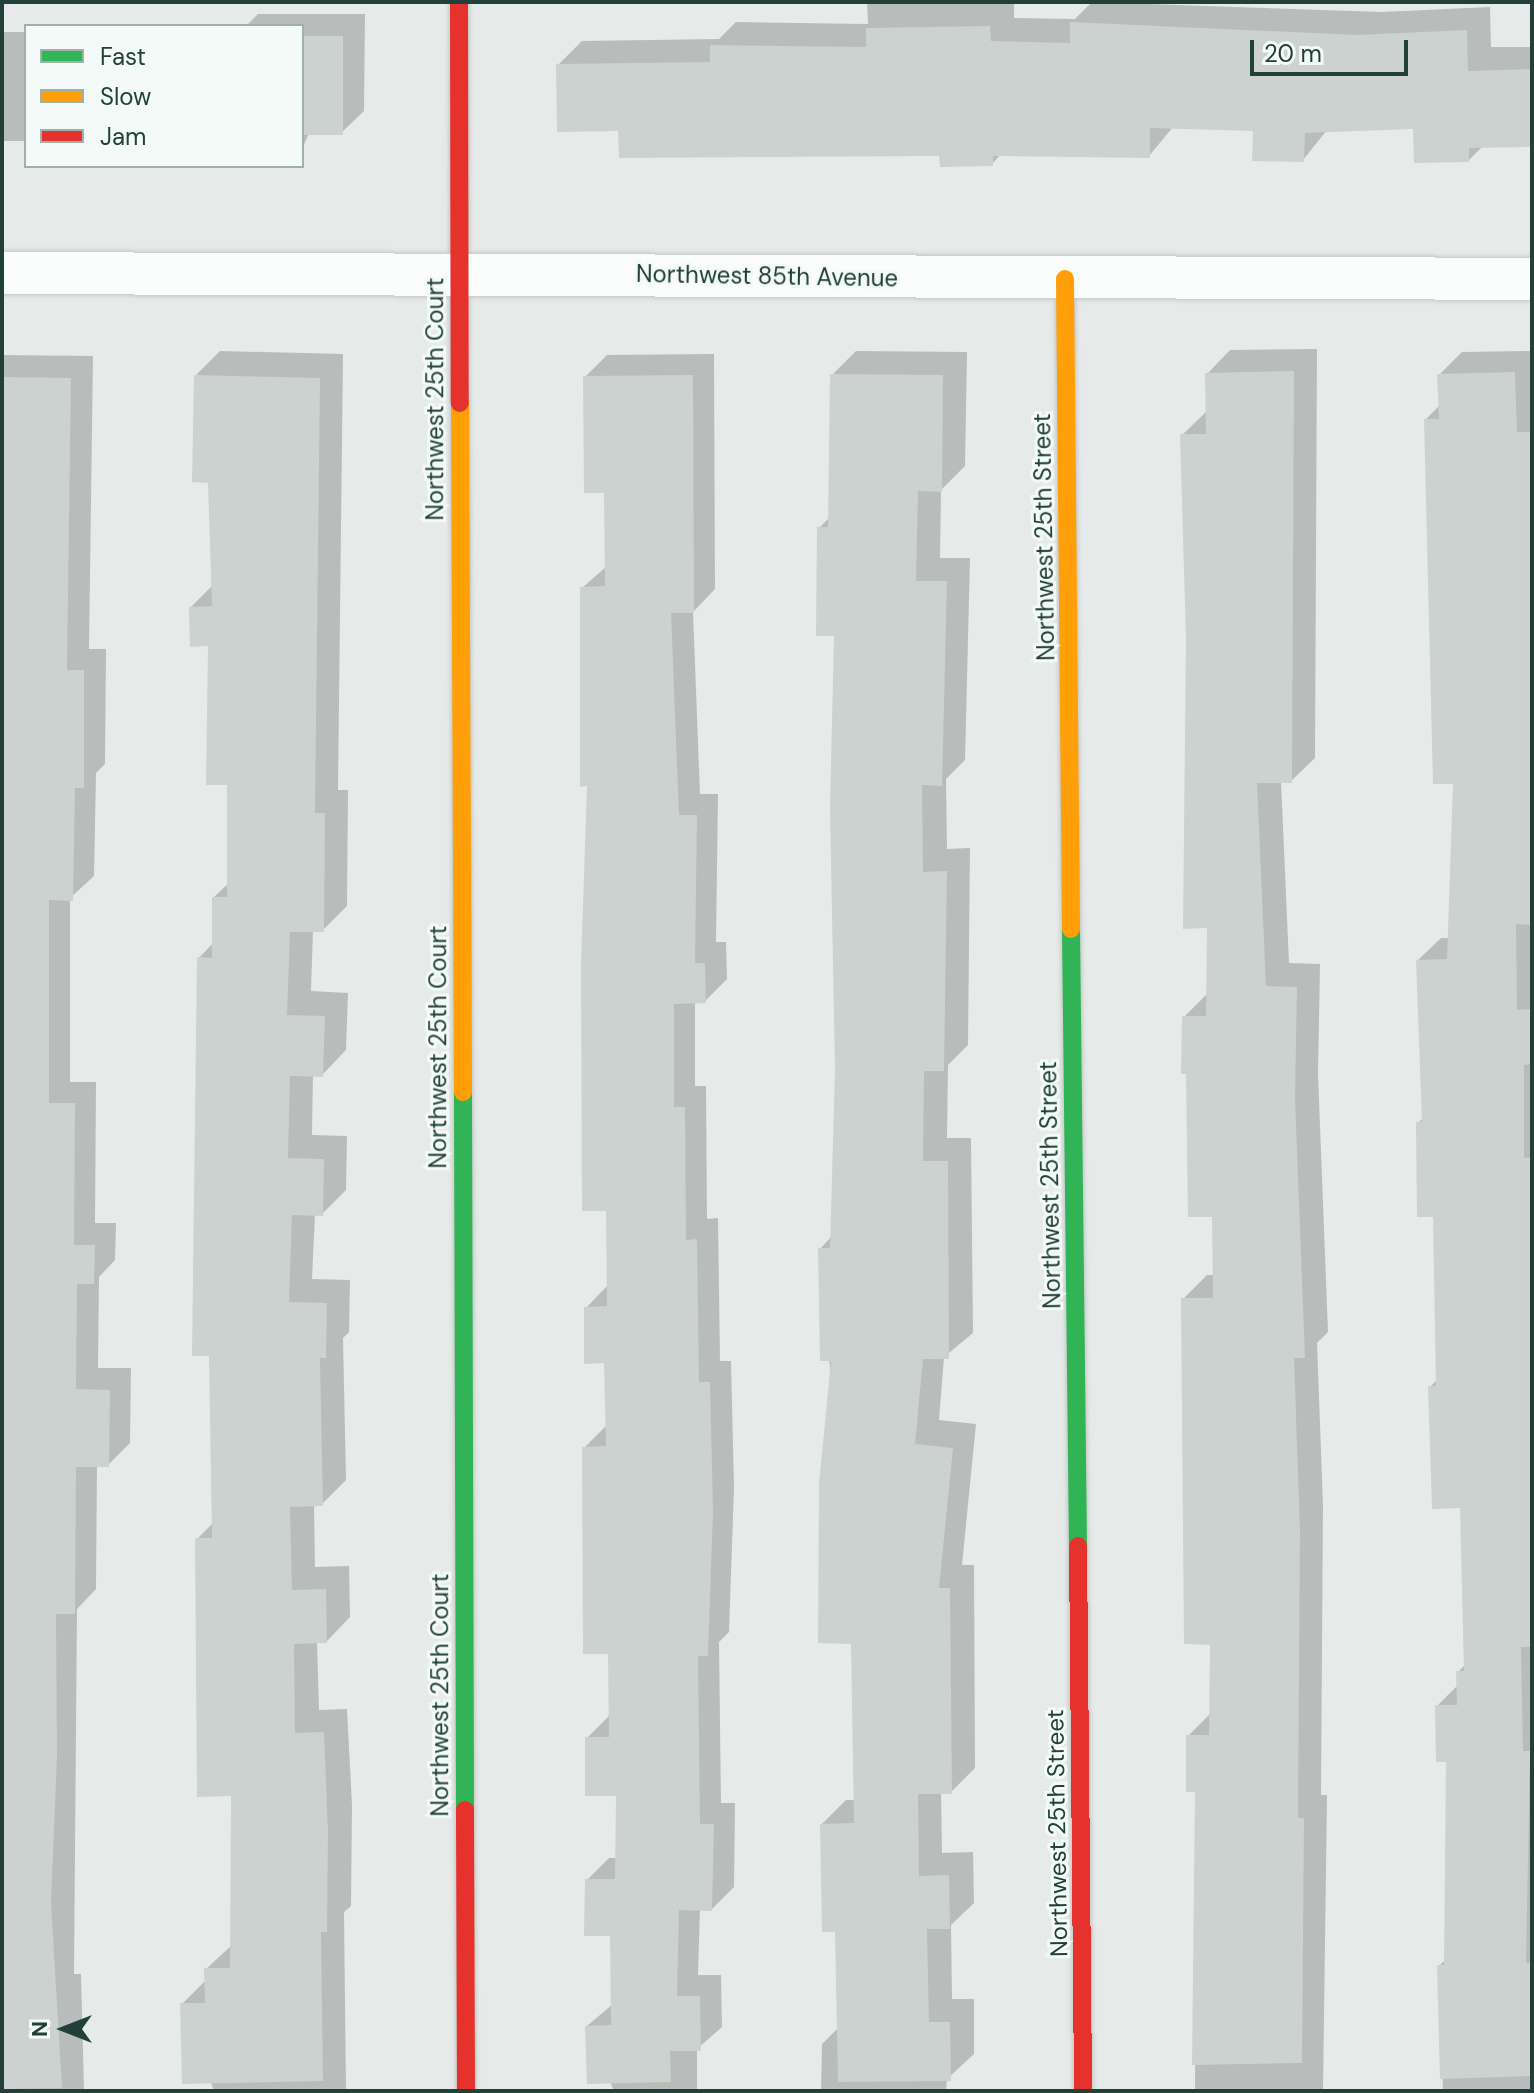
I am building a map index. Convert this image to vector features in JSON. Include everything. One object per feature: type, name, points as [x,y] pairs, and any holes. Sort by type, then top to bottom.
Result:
[{"type":"street","name":"Northwest 25th Court","points":[[459,2],[466,2091]]},
{"type":"street","name":"Northwest 85th Avenue","points":[[2,273],[1532,279]]},
{"type":"street","name":"Northwest 25th Street","points":[[1065,279],[1083,2091]]},
{"type":"building","points":[[1070,22],[1357,35],[1467,30],[1468,71],[1532,69],[1532,147],[1469,148],[1469,162],[1414,163],[1413,129],[1305,133],[1304,162],[1252,161],[1253,131],[1150,128],[1150,158],[993,156],[993,166],[940,167],[939,156],[619,158],[618,131],[557,132],[556,64],[710,62],[710,45],[866,47],[866,28],[990,26],[991,41],[1070,43]]},
{"type":"building","points":[[304,36],[343,36],[343,135],[304,135]]},
{"type":"building","points":[[1294,371],[1292,783],[1257,783],[1266,986],[1297,987],[1295,1099],[1305,1358],[1294,1358],[1300,1529],[1298,1818],[1304,1818],[1302,2063],[1192,2065],[1195,1792],[1186,1792],[1186,1735],[1209,1735],[1210,1645],[1184,1644],[1181,1298],[1213,1298],[1212,1217],[1188,1217],[1186,1074],[1181,1074],[1182,1016],[1206,1016],[1207,928],[1183,929],[1186,638],[1180,434],[1206,434],[1205,373]]},
{"type":"building","points":[[1515,372],[1517,432],[1532,432],[1532,925],[1516,924],[1517,1010],[1532,1009],[1532,1064],[1524,1065],[1524,1158],[1532,1157],[1532,1647],[1521,1647],[1523,1751],[1530,1751],[1526,1963],[1532,1963],[1532,2076],[1440,2079],[1437,1965],[1444,1965],[1446,1762],[1436,1762],[1435,1705],[1457,1705],[1456,1671],[1464,1671],[1460,1508],[1432,1509],[1428,1386],[1436,1386],[1433,1217],[1417,1217],[1416,1122],[1422,1122],[1416,960],[1447,959],[1453,784],[1433,784],[1424,419],[1439,419],[1437,374]]},
{"type":"building","points":[[830,374],[943,375],[942,492],[918,491],[916,581],[947,581],[942,786],[922,785],[923,872],[947,871],[944,1071],[924,1071],[923,1161],[948,1161],[949,1359],[923,1359],[915,1444],[953,1448],[939,1588],[950,1588],[952,1794],[918,1794],[919,1876],[949,1875],[950,1929],[927,1929],[929,2022],[950,2022],[951,2081],[838,2082],[835,1932],[822,1932],[820,1824],[854,1823],[851,1644],[818,1643],[819,1484],[831,1361],[820,1361],[818,1248],[830,1248],[835,1070],[830,808],[834,636],[816,636],[817,527],[828,527]]},
{"type":"building","points":[[194,375],[320,378],[315,813],[325,813],[324,932],[290,932],[287,1015],[325,1016],[323,1077],[290,1076],[288,1158],[324,1159],[323,1216],[292,1215],[289,1302],[327,1303],[326,1358],[320,1358],[323,1506],[290,1507],[292,1590],[326,1589],[327,1643],[294,1644],[295,1733],[324,1732],[328,1831],[327,1932],[321,1932],[323,2081],[182,2084],[180,2003],[205,2003],[204,1968],[230,1968],[231,1796],[197,1797],[195,1538],[212,1538],[209,1356],[192,1356],[197,957],[212,958],[212,897],[227,897],[227,785],[206,785],[208,646],[190,647],[189,607],[212,606],[208,483],[192,482]]},
{"type":"building","points":[[693,375],[694,613],[671,613],[679,815],[697,815],[695,963],[705,963],[706,1003],[674,1004],[674,1107],[685,1107],[686,1240],[697,1239],[699,1382],[710,1382],[713,1511],[708,1656],[698,1656],[700,1824],[714,1824],[712,1911],[679,1910],[677,1996],[700,1996],[701,2051],[670,2051],[671,2082],[587,2084],[585,2026],[611,2025],[610,1936],[584,1936],[585,1879],[615,1879],[616,1796],[585,1796],[585,1737],[609,1737],[608,1654],[583,1654],[582,1447],[606,1446],[604,1363],[584,1364],[584,1307],[607,1306],[606,1211],[582,1211],[581,964],[587,786],[580,787],[580,587],[605,586],[604,493],[584,493],[583,376]]},
{"type":"building","points":[[2,377],[71,378],[67,670],[84,670],[84,788],[75,788],[73,901],[49,900],[49,1103],[75,1103],[74,1245],[95,1245],[94,1284],[77,1284],[76,1389],[110,1390],[109,1467],[76,1467],[75,1614],[56,1614],[57,1757],[51,1903],[62,2088],[2,2089]]},
{"type":"traffic: fast","points":[[1071,929],[1078,1546]]},
{"type":"traffic: fast","points":[[463,1092],[465,1810]]},
{"type":"traffic: slow","points":[[1065,279],[1071,929]]},
{"type":"traffic: slow","points":[[460,403],[463,1092]]},
{"type":"traffic: jam","points":[[459,2],[460,403]]},
{"type":"traffic: jam","points":[[1078,1546],[1083,2091]]},
{"type":"traffic: jam","points":[[465,1810],[466,2091]]}]
